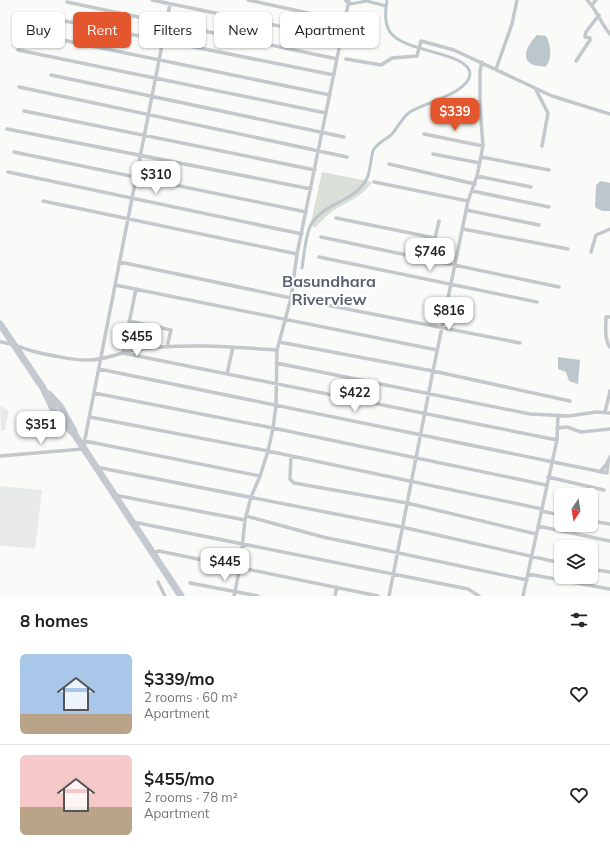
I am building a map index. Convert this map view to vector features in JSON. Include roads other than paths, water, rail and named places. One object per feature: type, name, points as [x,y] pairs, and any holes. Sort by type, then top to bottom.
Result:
[{"type":"highway","points":[[0,324],[43,388],[60,406],[84,449],[181,596]]},
{"type":"street","points":[[152,0],[280,26]]},
{"type":"street","points":[[248,0],[303,12]]},
{"type":"street","points":[[347,12],[349,0]]},
{"type":"street","points":[[496,69],[512,24],[517,0]]},
{"type":"street","points":[[587,0],[592,5],[610,34]]},
{"type":"street","points":[[592,5],[596,0]]},
{"type":"street","points":[[67,2],[139,17]]},
{"type":"street","points":[[169,12],[170,4]]},
{"type":"street","points":[[576,61],[590,40],[585,36],[586,32],[599,16]]},
{"type":"street","points":[[65,21],[139,36]]},
{"type":"street","points":[[206,31],[338,58]]},
{"type":"street","points":[[65,40],[330,95]]},
{"type":"street","points":[[346,59],[381,65],[392,58],[417,56],[421,41],[454,50],[536,89],[577,105],[610,114]]},
{"type":"street","points":[[0,456],[84,449],[162,48]]},
{"type":"street","points":[[197,48],[334,76]]},
{"type":"street","points":[[234,594],[240,567],[245,518],[268,451],[273,428],[276,406],[276,363],[279,342],[291,298],[297,254],[340,48]]},
{"type":"street","points":[[18,50],[326,113]]},
{"type":"street","points":[[389,596],[424,413],[466,210],[480,164],[483,146],[480,108],[480,71],[482,62]]},
{"type":"street","points":[[51,75],[344,137]]},
{"type":"street","points":[[19,87],[347,157]]},
{"type":"street","points":[[536,89],[548,113],[542,146]]},
{"type":"street","points":[[24,111],[315,170]]},
{"type":"street","points":[[7,129],[311,189]]},
{"type":"street","points":[[424,134],[483,146]]},
{"type":"street","points":[[14,152],[306,212]]},
{"type":"street","points":[[434,154],[480,164]]},
{"type":"street","points":[[481,157],[549,170]]},
{"type":"street","points":[[389,164],[475,184]]},
{"type":"street","points":[[8,172],[302,234]]},
{"type":"street","points":[[477,176],[531,188]]},
{"type":"street","points":[[374,182],[468,201]]},
{"type":"street","points":[[472,191],[549,207]]},
{"type":"street","points":[[42,201],[297,254]]},
{"type":"street","points":[[466,210],[539,225]]},
{"type":"street","points":[[336,218],[435,238]]},
{"type":"street","points":[[430,260],[438,221]]},
{"type":"street","points":[[591,252],[596,235],[610,228]]},
{"type":"street","points":[[463,229],[568,249]]},
{"type":"street","points":[[321,237],[559,287]]},
{"type":"street","points":[[319,256],[537,302]]},
{"type":"street","points":[[120,262],[291,298],[520,343]]},
{"type":"street","points":[[115,285],[285,318],[437,350]]},
{"type":"street","points":[[123,353],[136,289]]},
{"type":"street","points":[[610,317],[606,317],[606,321],[607,342],[610,347]]},
{"type":"street","points":[[129,322],[171,330],[167,347]]},
{"type":"street","points":[[0,342],[14,344],[30,351],[81,360],[101,360],[141,349],[167,347],[233,347],[278,350]]},
{"type":"street","points":[[279,342],[433,371],[570,401]]},
{"type":"street","points":[[228,374],[233,347]]},
{"type":"street","points":[[123,353],[557,440]]},
{"type":"street","points":[[276,363],[530,414],[558,416],[605,412],[610,413]]},
{"type":"street","points":[[99,369],[600,472],[607,473],[610,457]]},
{"type":"street","points":[[605,412],[610,391]]},
{"type":"street","points":[[94,393],[273,428],[546,486]]},
{"type":"street","points":[[605,412],[610,406]]},
{"type":"street","points":[[523,596],[557,440],[558,416]]},
{"type":"street","points":[[90,417],[268,451],[554,513]]},
{"type":"street","points":[[557,428],[567,427],[581,432],[610,429]]},
{"type":"street","points":[[85,441],[260,476]]},
{"type":"street","points":[[291,456],[290,479],[294,483],[407,503],[536,534]]},
{"type":"street","points":[[96,467],[402,527],[532,558],[554,562]]},
{"type":"street","points":[[548,477],[604,490]]},
{"type":"street","points":[[114,495],[245,518],[527,580]]},
{"type":"street","points":[[133,522],[394,573],[468,590],[479,596]]},
{"type":"street","points":[[598,522],[610,524]]},
{"type":"street","points":[[538,526],[610,541]]},
{"type":"street","points":[[153,553],[159,551],[378,596]]},
{"type":"street","points":[[598,570],[610,572]]},
{"type":"street","points":[[528,574],[610,589]]},
{"type":"street","points":[[158,582],[164,596]]},
{"type":"street","points":[[190,583],[234,594],[258,596]]},
{"type":"street","points":[[335,596],[337,587]]},
{"type":"waterway","points":[[345,0],[350,4],[367,1],[386,6]]},
{"type":"waterway","points":[[302,268],[309,229],[314,220],[328,208],[361,188],[368,177],[371,158],[376,146],[391,135],[407,114],[445,97],[462,87],[468,81],[470,74],[467,67],[459,61],[421,49],[397,39],[390,32],[387,25],[385,13],[387,0]]},
{"type":"district","name":"Basundhara Riverview","points":[[329,290]]}]
